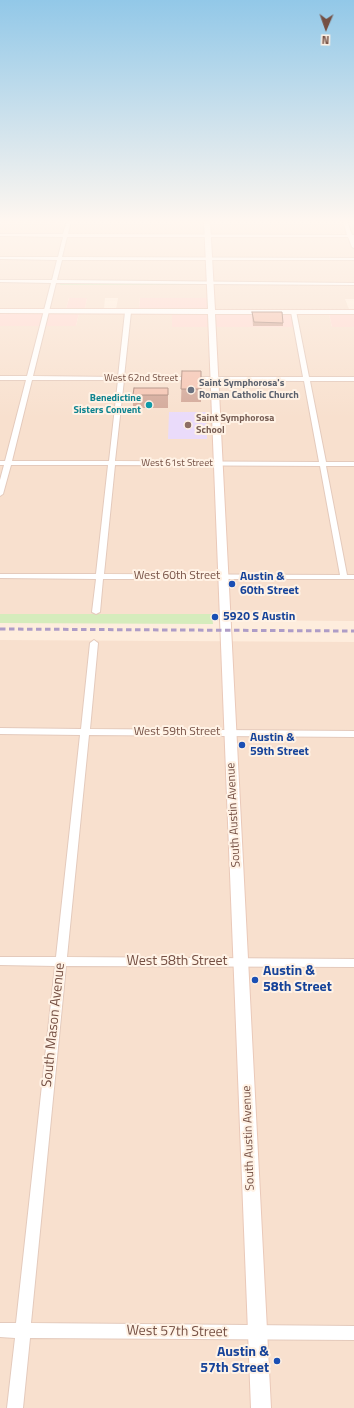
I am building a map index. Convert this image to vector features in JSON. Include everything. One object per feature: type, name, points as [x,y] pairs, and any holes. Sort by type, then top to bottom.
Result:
[{"type":"street","points":[[0,494],[52,287]]},
{"type":"street","name":"South Austin Avenue","points":[[210,287],[242,962],[261,1408]]},
{"type":"street","points":[[0,311],[354,312]]},
{"type":"street","points":[[96,612],[128,312]]},
{"type":"street","points":[[294,312],[344,577]]},
{"type":"street","name":"West 62nd Street","points":[[0,378],[354,379]]},
{"type":"street","name":"West 61st Street","points":[[0,463],[354,464]]},
{"type":"street","name":"West 60th Street","points":[[0,576],[354,577]]},
{"type":"street","name":"South Mason Avenue","points":[[15,1408],[94,643]]},
{"type":"street","name":"West 59th Street","points":[[0,731],[354,734]]},
{"type":"street","name":"West 58th Street","points":[[0,961],[354,963]]},
{"type":"street","name":"West 57th Street","points":[[0,1330],[354,1333]]},
{"type":"shaded area","points":[[0,287],[354,287],[354,299],[345,299],[349,309],[212,309],[140,298],[139,309],[116,309],[118,298],[105,298],[104,309],[85,309],[87,298],[69,298],[66,309],[0,309]]},
{"type":"shaded area","points":[[69,298],[87,298],[85,309],[66,309]]},
{"type":"shaded area","points":[[140,298],[212,298],[212,309],[139,309]]},
{"type":"shaded area","points":[[0,313],[79,313],[76,326],[0,326]]},
{"type":"shaded area","points":[[79,313],[172,314],[172,326],[293,314],[329,314],[332,327],[354,327],[354,621],[226,620],[226,614],[0,614],[0,326],[76,326]]},
{"type":"shaded area","points":[[172,314],[293,314],[295,327],[172,327]]},
{"type":"shaded area","points":[[329,314],[354,314],[354,327],[332,327]]},
{"type":"shaded area","name":"Saint Symphorosa School","points":[[169,412],[206,412],[207,439],[168,439]]},
{"type":"shaded area","points":[[0,640],[354,642],[354,1408],[0,1408]]},
{"type":"green space","points":[[0,614],[212,614],[213,624],[0,623]]},
{"type":"building","points":[[252,312],[282,312],[283,323],[254,322]]},
{"type":"building","points":[[182,371],[201,371],[201,389],[181,389]]},
{"type":"building","points":[[134,388],[168,388],[168,395],[133,395]]},
{"type":"railway","points":[[0,629],[354,631]]},
{"type":"place","name":"Saint Symphorosa's Roman Catholic Church","points":[[191,390]]},
{"type":"place","name":"Benedictine Sisters Convent","points":[[149,405]]},
{"type":"place","name":"Saint Symphorosa School","points":[[188,425]]},
{"type":"place","name":"Austin & 60th Street","points":[[232,584]]},
{"type":"place","name":"5920 S Austin","points":[[215,617]]},
{"type":"place","name":"Austin & 59th Street","points":[[242,745]]},
{"type":"place","name":"Austin & 58th Street","points":[[255,980]]},
{"type":"place","name":"Austin & 57th Street","points":[[277,1361]]}]
